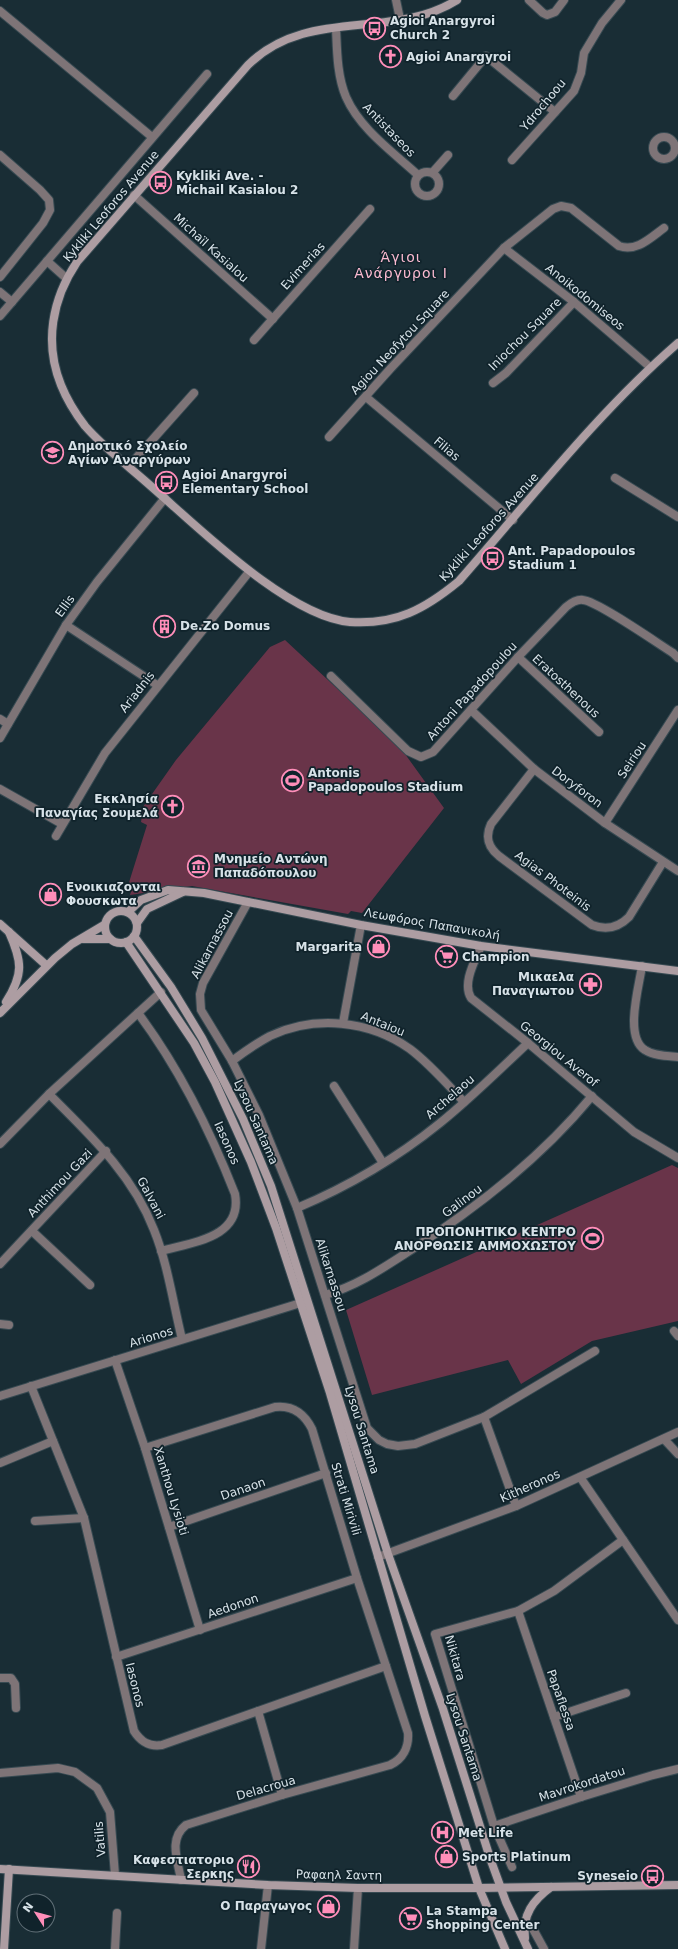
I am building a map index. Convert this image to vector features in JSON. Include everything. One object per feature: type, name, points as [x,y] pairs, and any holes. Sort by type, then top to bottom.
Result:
[{"type":"street","points":[[396,0],[400,19]]},
{"type":"street","name":"Kykliki Leoforos Avenue","points":[[457,0],[434,11],[400,19],[336,28],[290,37],[271,46],[255,58],[134,195],[77,262],[66,278],[54,314],[52,347],[56,372],[65,396],[78,418],[96,437],[249,572],[298,603],[322,615],[349,622],[377,622],[406,616],[434,602],[459,581],[589,431],[650,366],[678,343]]},
{"type":"street","points":[[529,0],[547,15],[555,12],[564,0]]},
{"type":"street","name":"Ydrochoou","points":[[512,160],[574,92],[581,73],[584,53],[602,23],[621,0]]},
{"type":"street","points":[[0,11],[152,137]]},
{"type":"street","name":"Antistaseos","points":[[336,28],[342,82],[352,108],[366,126],[418,175]]},
{"type":"street","points":[[453,96],[486,56],[556,112]]},
{"type":"street","points":[[0,316],[207,74]]},
{"type":"street","points":[[662,137],[675,138],[675,158],[660,158],[654,154],[653,148],[655,141],[662,137]]},
{"type":"street","points":[[0,155],[40,190],[49,200],[50,210],[43,223],[0,277]]},
{"type":"street","points":[[433,172],[448,155]]},
{"type":"street","points":[[425,171],[433,172],[439,179],[439,187],[437,191],[430,196],[421,194],[415,188],[418,175],[425,171]]},
{"type":"street","name":"Michaïl Kasialou","points":[[134,195],[273,319]]},
{"type":"street","name":"Agiou Neofytou Square","points":[[329,437],[504,248],[545,214],[561,206],[571,208],[619,246],[625,248],[639,247],[664,228]]},
{"type":"street","name":"Evimerias","points":[[254,340],[370,209]]},
{"type":"street","name":"Anoikodomiseos","points":[[504,248],[574,302],[650,366]]},
{"type":"street","points":[[47,261],[66,278]]},
{"type":"street","points":[[0,292],[12,302]]},
{"type":"street","name":"Iniochou Square","points":[[493,383],[506,373],[574,302]]},
{"type":"street","points":[[129,466],[194,393]]},
{"type":"street","name":"Filias","points":[[366,397],[513,520]]},
{"type":"street","points":[[615,478],[678,517]]},
{"type":"street","name":"Ellis","points":[[0,738],[66,625],[97,582],[165,498]]},
{"type":"street","name":"Ariadnis","points":[[56,836],[105,753],[249,572]]},
{"type":"street","name":"Antoni Papadopoulou","points":[[331,676],[415,756],[421,757],[433,752],[518,657],[566,607],[576,601],[583,600],[597,606],[676,653]]},
{"type":"street","points":[[66,625],[158,685]]},
{"type":"street","name":"Eratosthenous","points":[[518,657],[599,732]]},
{"type":"street","name":"Doryforon","points":[[471,710],[534,769],[605,823],[678,871]]},
{"type":"street","name":"Seiriou","points":[[605,823],[678,710]]},
{"type":"street","points":[[0,719],[8,724]]},
{"type":"street","name":"Agias Photeinis","points":[[534,769],[491,824],[488,833],[488,842],[499,856],[592,925],[604,928],[622,924],[629,917],[663,862]]},
{"type":"street","points":[[0,789],[62,824]]},
{"type":"street","name":"Λεωφόρος Παπανικολή","points":[[128,912],[141,900],[168,890],[204,893],[362,925],[481,946],[678,971]]},
{"type":"street","name":"Λεωφόρος Παπανικολή","points":[[137,923],[147,909],[183,892]]},
{"type":"street","name":"Alikarnassou","points":[[248,902],[203,983],[200,994],[201,1010],[232,1060],[267,1133],[297,1208],[364,1422],[370,1432],[379,1440],[387,1444],[398,1446],[415,1444],[484,1417],[595,1351]]},
{"type":"street","points":[[118,910],[128,912],[137,923],[134,936],[126,942],[115,942],[110,939],[104,930],[104,925],[108,916],[113,912],[118,910]]},
{"type":"street","points":[[0,924],[46,965]]},
{"type":"street","points":[[0,1012],[46,965],[63,950],[104,925]]},
{"type":"street","points":[[343,1023],[362,925]]},
{"type":"street","points":[[0,1012],[14,988],[20,967],[18,954],[9,932]]},
{"type":"street","name":"Lysou Santama","points":[[134,936],[171,987],[202,1038],[243,1119],[271,1186],[309,1300],[388,1554],[443,1709],[500,1887],[527,1947]]},
{"type":"street","points":[[82,938],[110,939]]},
{"type":"street","name":"Lysou Santama","points":[[126,942],[161,992],[201,1056],[251,1162],[276,1228],[330,1393],[425,1716],[479,1888],[505,1949]]},
{"type":"street","name":"Georgiou Averof","points":[[481,946],[468,982],[468,993],[475,1002],[528,1043],[634,1132],[678,1158]]},
{"type":"street","points":[[642,966],[634,1026],[636,1040],[641,1047],[650,1053],[678,1058]]},
{"type":"street","points":[[0,1144],[49,1094],[161,992]]},
{"type":"street","name":"Iasonos","points":[[138,1012],[163,1047],[206,1126],[226,1171],[235,1194],[237,1204],[233,1219],[218,1234],[161,1251]]},
{"type":"street","name":"Antaiou","points":[[232,1060],[259,1042],[285,1031],[305,1026],[343,1023],[359,1026],[382,1034],[409,1048],[427,1063],[464,1102]]},
{"type":"street","name":"Archelaou","points":[[297,1208],[320,1198],[383,1163],[439,1124],[528,1043]]},
{"type":"street","points":[[334,1086],[383,1163]]},
{"type":"street","name":"Galvani","points":[[49,1094],[106,1152],[126,1177],[137,1196],[149,1219],[161,1251],[182,1340]]},
{"type":"street","name":"Galinou","points":[[325,1295],[342,1290],[377,1272],[482,1203],[576,1116],[592,1096]]},
{"type":"street","name":"Anthimou Gazi","points":[[0,1264],[106,1152]]},
{"type":"street","name":"Anthimou Gazi","points":[[32,1231],[90,1285]]},
{"type":"street","name":"Arionos","points":[[0,1396],[309,1300]]},
{"type":"street","points":[[0,1324],[9,1325]]},
{"type":"street","name":"Xanthou Lysioti","points":[[115,1360],[145,1448],[200,1630]]},
{"type":"street","name":"Iasonos","points":[[31,1386],[84,1518],[134,1731],[140,1740],[149,1744],[162,1745],[386,1666]]},
{"type":"street","name":"Strati Mirivili","points":[[145,1448],[275,1407],[284,1407],[301,1414],[310,1425],[357,1578],[407,1728],[408,1738],[405,1751]]},
{"type":"street","points":[[484,1417],[516,1506]]},
{"type":"street","name":"Kitheronos","points":[[378,1557],[516,1506],[678,1432]]},
{"type":"street","points":[[664,1439],[678,1454]]},
{"type":"street","points":[[0,1462],[53,1441]]},
{"type":"street","name":"Danaon","points":[[169,1527],[326,1473]]},
{"type":"street","points":[[580,1477],[678,1620]]},
{"type":"street","points":[[35,1521],[84,1518]]},
{"type":"street","name":"Nikitara","points":[[512,1867],[494,1826],[435,1634],[518,1611],[554,1591],[623,1540]]},
{"type":"street","name":"Aedonon","points":[[116,1656],[357,1578]]},
{"type":"street","name":"Papaflessa","points":[[518,1611],[581,1796]]},
{"type":"street","points":[[0,1678],[11,1678],[15,1684],[16,1708]]},
{"type":"street","points":[[554,1717],[626,1693]]},
{"type":"street","points":[[258,1711],[282,1795]]},
{"type":"street","name":"Delacroua","points":[[181,1880],[175,1848],[176,1838],[182,1828],[194,1822],[282,1795],[390,1765],[399,1759],[405,1751]]},
{"type":"street","name":"Vatilis","points":[[0,1773],[58,1768],[75,1772],[97,1788],[110,1812],[115,1875]]},
{"type":"street","name":"Mavrokordatou","points":[[494,1826],[581,1796],[653,1775],[678,1770]]},
{"type":"street","points":[[4,1869],[4,1949]]},
{"type":"street","name":"Ραφαηλ Σαντη","points":[[4,1869],[268,1885],[358,1888],[678,1885]]},
{"type":"street","points":[[261,1949],[268,1885]]},
{"type":"street","points":[[527,1947],[524,1930],[526,1915],[538,1898],[551,1887]]},
{"type":"street","points":[[354,1949],[358,1888]]},
{"type":"street","points":[[115,1949],[117,1913]]},
{"type":"street","points":[[533,1929],[544,1949]]},
{"type":"shaded area","name":"Antonis Papadopoulos Stadium","points":[[285,640],[400,747],[444,808],[362,913],[351,911],[348,914],[192,886],[130,895],[132,889],[126,892],[147,825],[141,822],[142,816],[138,814],[176,760],[270,647]]},
{"type":"shaded area","name":"ΠΡΟΠΟΝΗΤΙΚΟ ΚΕΝΤΡΟ ΑΝΟΡΘΩΣΙΣ ΑΜΜΟΧΩΣΤΟΥ","points":[[672,1165],[678,1168],[678,1321],[592,1341],[521,1384],[508,1360],[372,1395],[346,1310]]},
{"type":"place","name":"Agioi Anargyroi Church 2","points":[[375,28]]},
{"type":"place","name":"Agioi Anargyroi","points":[[390,57]]},
{"type":"place","name":"Kykliki Ave. - Michail Kasialou 2","points":[[160,183]]},
{"type":"place","name":"Δημοτικό Σχολείο Αγίων Αναργύρων","points":[[53,453]]},
{"type":"place","name":"Agioi Anargyroi Elementary School","points":[[166,482]]},
{"type":"place","name":"Ant. Papadopoulos Stadium 1","points":[[493,558]]},
{"type":"place","name":"De.Zo Domus","points":[[165,626]]},
{"type":"place","name":"Antonis Papadopoulos Stadium","points":[[292,780]]},
{"type":"place","name":"Εκκλησία Παναγίας Σουμελά","points":[[173,806]]},
{"type":"place","name":"Μνημείο Αντώνη Παπαδόπουλου","points":[[198,866]]},
{"type":"place","name":"Ενοικιαζονται Φουσκωτα","points":[[50,894]]},
{"type":"place","name":"Margarita","points":[[378,947]]},
{"type":"place","name":"Champion","points":[[446,957]]},
{"type":"place","name":"Μικαελα Παναγιωτου","points":[[590,984]]},
{"type":"place","name":"ΠΡΟΠΟΝΗΤΙΚΟ ΚΕΝΤΡΟ ΑΝΟΡΘΩΣΙΣ ΑΜΜΟΧΩΣΤΟΥ","points":[[592,1239]]},
{"type":"place","name":"Met Life","points":[[442,1833]]},
{"type":"place","name":"Sports Platinum","points":[[447,1857]]},
{"type":"place","name":"Καφεστιατοριο Σερκης","points":[[249,1867]]},
{"type":"place","name":"Syneseio","points":[[653,1876]]},
{"type":"place","name":"Ο Παραγωγος","points":[[328,1906]]},
{"type":"place","name":"La Stampa Shopping Center","points":[[410,1918]]},
{"type":"district","name":"Άγιοι Ανάργυροι Ι","points":[[401,266]]}]
